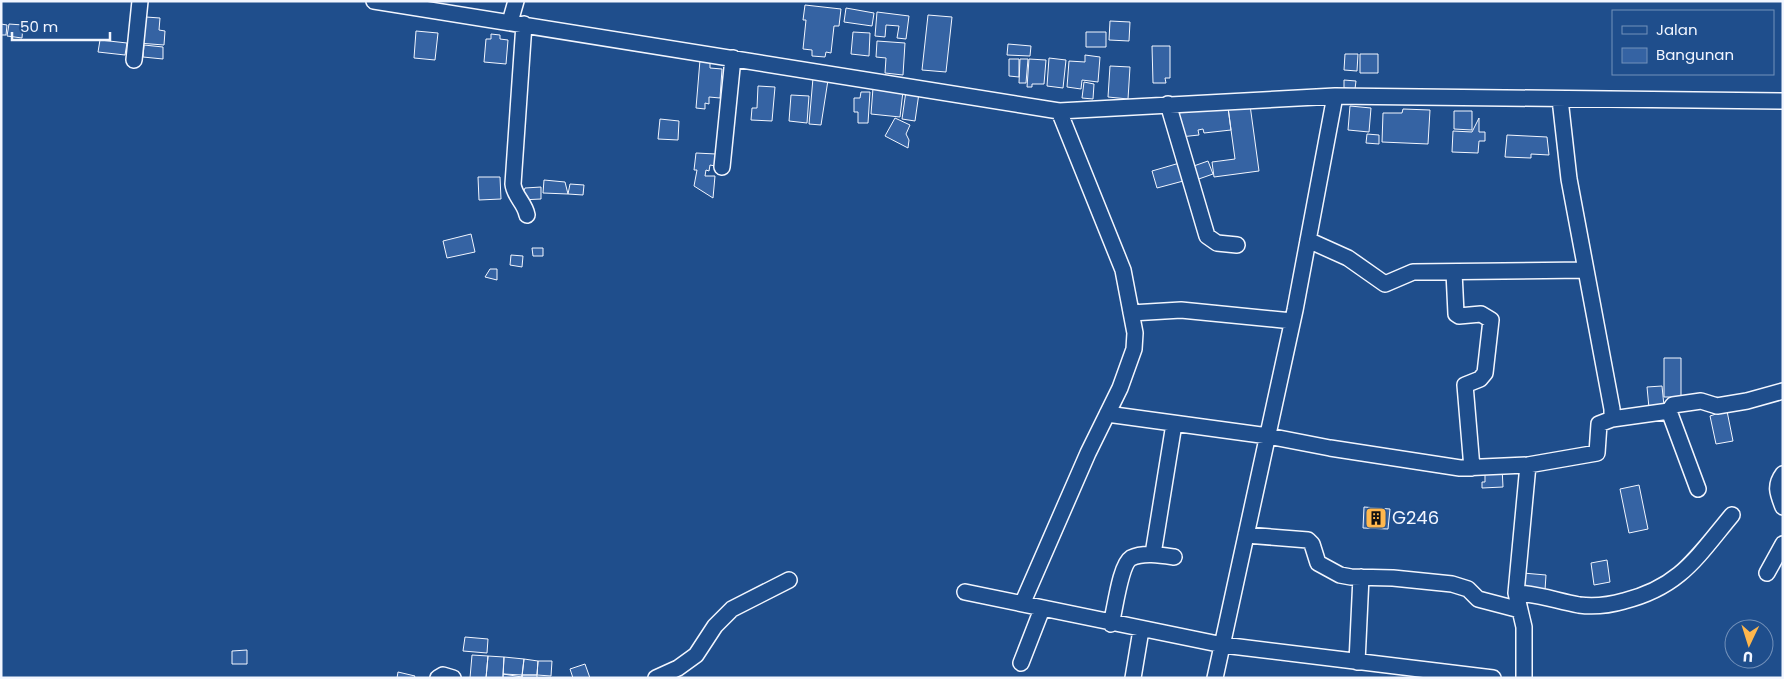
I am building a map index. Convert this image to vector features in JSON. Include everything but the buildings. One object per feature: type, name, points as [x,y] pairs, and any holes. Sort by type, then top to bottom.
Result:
[{"type":"street","points":[[134,60],[140,1]]},
{"type":"street","points":[[374,1],[473,8],[517,23],[1059,111],[1335,96],[1783,100]]},
{"type":"street","points":[[516,1],[513,184],[514,193],[526,209],[527,215]]},
{"type":"street","points":[[722,166],[733,58]]},
{"type":"street","points":[[1215,678],[1292,321],[1335,96]]},
{"type":"street","points":[[1560,99],[1569,179],[1612,409],[1612,419]]},
{"type":"street","points":[[1168,104],[1207,236],[1217,243],[1237,245]]},
{"type":"street","points":[[1023,602],[1120,388],[1134,349],[1135,333],[1122,270],[1059,111]]},
{"type":"street","points":[[1308,240],[1348,258],[1385,284],[1413,272],[1585,270]]},
{"type":"street","points":[[1454,272],[1456,314],[1460,316],[1481,314],[1491,320],[1485,373],[1480,379],[1465,385],[1472,468]]},
{"type":"street","points":[[1131,313],[1181,310],[1292,321]]},
{"type":"street","points":[[1669,411],[1673,404],[1701,401],[1717,406],[1747,402],[1783,391]]},
{"type":"street","points":[[1107,414],[1268,436],[1330,448],[1472,468],[1528,465],[1597,453],[1599,424],[1612,419],[1669,411]]},
{"type":"street","points":[[1669,411],[1698,489]]},
{"type":"street","points":[[1153,554],[1174,424]]},
{"type":"street","points":[[1524,678],[1524,627],[1516,593],[1528,465]]},
{"type":"street","points":[[1783,474],[1777,482],[1777,490],[1783,507]]},
{"type":"street","points":[[1516,593],[1539,594],[1579,605],[1595,606],[1649,595],[1675,580],[1688,568],[1732,515]]},
{"type":"street","points":[[1246,535],[1308,540],[1312,544],[1318,563],[1340,575],[1452,584],[1468,590],[1478,599],[1520,610]]},
{"type":"street","points":[[1767,574],[1783,544]]},
{"type":"street","points":[[1111,624],[1122,572],[1127,562],[1132,558],[1153,554],[1174,557]]},
{"type":"street","points":[[1357,662],[1361,578]]},
{"type":"street","points":[[656,678],[678,668],[696,655],[714,626],[732,609],[789,580]]},
{"type":"street","points":[[966,592],[1023,602],[1042,609],[1111,624],[1223,645],[1493,678]]},
{"type":"street","points":[[1021,663],[1042,609]]},
{"type":"street","points":[[1133,678],[1141,630]]},
{"type":"street","points":[[438,678],[443,675],[453,678]]},
{"type":"place","name":"G246","points":[[1376,518]]}]
